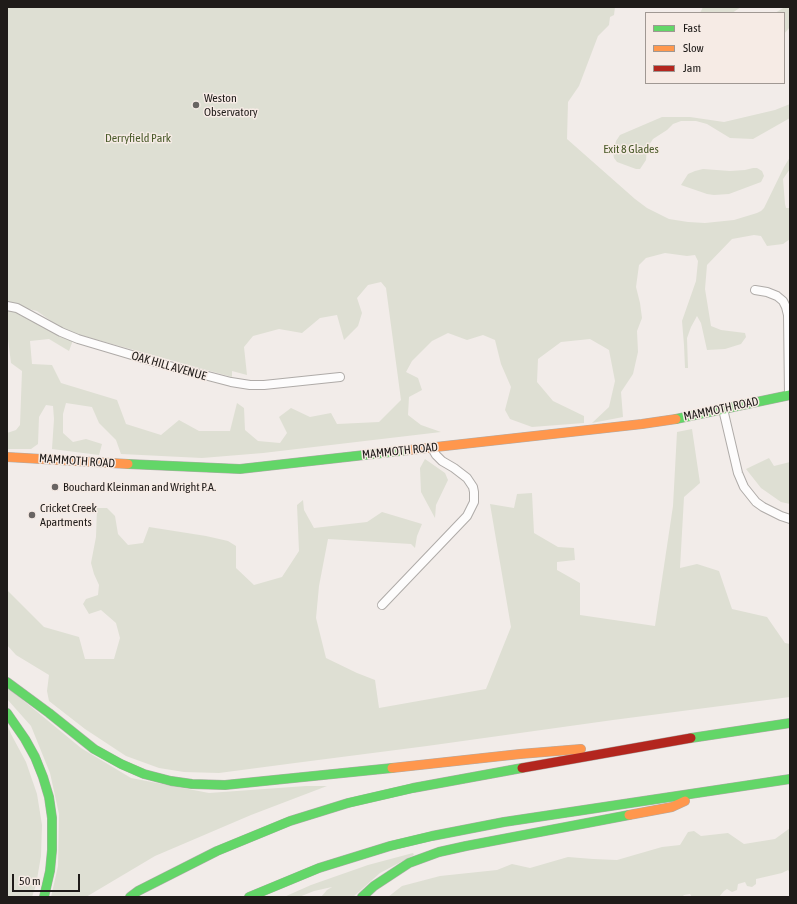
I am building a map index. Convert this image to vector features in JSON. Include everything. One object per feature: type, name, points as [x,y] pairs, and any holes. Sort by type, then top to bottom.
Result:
[{"type":"main road","name":"MAMMOTH ROAD","points":[[7,457],[230,470],[598,430],[675,419],[790,395]]},
{"type":"main road","points":[[7,682],[94,749],[121,764],[144,774],[171,781],[192,784],[225,785],[520,754],[660,743]]},
{"type":"main road","points":[[7,713],[25,739],[35,757],[43,777],[48,797],[52,818],[52,850],[50,871],[44,897]]},
{"type":"main road","points":[[130,897],[138,891],[217,851],[290,821],[348,803],[413,788],[660,743],[790,723]]},
{"type":"main road","points":[[249,897],[299,875],[349,858],[432,836],[504,822],[790,779]]},
{"type":"main road","points":[[362,897],[374,886],[409,863],[439,852],[672,807],[702,793]]},
{"type":"street","points":[[755,290],[767,292],[776,296],[783,301],[786,307],[788,315],[790,395]]},
{"type":"street","name":"OAK HILL AVENUE","points":[[7,306],[17,308],[61,332],[78,339],[162,364],[231,382],[250,385],[340,377]]},
{"type":"street","points":[[723,409],[738,473],[744,487],[756,502],[763,507],[790,519]]},
{"type":"street","points":[[382,606],[467,516],[474,502],[473,487],[467,478],[442,461],[432,448]]},
{"type":"green space","name":"Derryfield Park","points":[[7,7],[615,7],[614,15],[610,17],[609,25],[598,36],[579,86],[568,102],[567,139],[647,208],[669,219],[688,222],[705,223],[734,220],[761,211],[764,208],[790,157],[790,169],[783,179],[785,204],[786,208],[790,208],[790,239],[783,244],[767,246],[761,236],[754,235],[732,239],[707,265],[705,289],[711,326],[721,330],[745,333],[746,337],[741,344],[725,349],[707,350],[701,323],[697,316],[687,338],[688,368],[685,368],[682,321],[696,281],[698,261],[695,255],[687,256],[665,253],[646,258],[639,265],[636,287],[642,318],[637,331],[638,352],[633,374],[621,392],[623,417],[592,423],[609,407],[615,381],[609,350],[590,339],[561,342],[538,359],[537,382],[553,401],[584,416],[584,423],[532,427],[510,419],[505,410],[511,387],[501,364],[495,340],[483,335],[467,340],[448,333],[432,341],[412,361],[406,372],[418,378],[422,390],[409,397],[408,415],[421,425],[441,432],[263,453],[202,458],[121,454],[116,440],[99,423],[92,407],[66,403],[63,414],[63,433],[73,442],[86,439],[102,444],[99,455],[52,449],[54,419],[53,406],[46,405],[39,417],[38,444],[31,449],[7,449],[7,433],[16,430],[20,425],[22,371],[11,363],[7,339],[7,310],[14,310],[40,325],[73,340],[69,351],[49,339],[30,341],[32,364],[52,365],[61,383],[117,400],[126,424],[161,435],[179,420],[199,431],[230,431],[237,403],[244,408],[245,430],[258,441],[280,443],[287,433],[279,417],[291,408],[310,417],[331,413],[337,424],[379,422],[401,400],[386,288],[381,282],[368,285],[357,298],[362,313],[358,326],[344,340],[337,315],[320,318],[302,333],[279,329],[253,336],[244,347],[247,375],[232,371],[232,377],[76,334],[65,330],[37,311],[7,304]]},
{"type":"green space","points":[[703,7],[741,7],[734,12],[700,12]]},
{"type":"green space","points":[[785,7],[790,7],[790,27],[785,33],[785,12],[777,12]]},
{"type":"green space","name":"Exit 8 Glades","points":[[790,104],[790,118],[753,139],[730,138],[707,124],[696,121],[681,121],[673,124],[653,139],[647,148],[646,160],[640,169],[617,162],[614,158],[613,153],[616,141],[620,135],[662,117],[690,117],[724,122],[775,110]]},
{"type":"green space","points":[[757,168],[762,171],[764,176],[761,182],[729,194],[707,194],[681,185],[688,174],[703,169],[730,171]]},
{"type":"green space","points":[[692,429],[700,483],[684,497],[680,568],[697,564],[719,571],[732,609],[767,617],[785,643],[790,644],[790,697],[219,773],[184,772],[159,768],[126,756],[85,729],[49,701],[47,691],[49,675],[16,655],[7,645],[7,590],[44,627],[79,637],[85,659],[114,659],[120,638],[116,623],[101,610],[89,614],[83,604],[86,599],[98,595],[99,585],[91,563],[96,537],[97,508],[107,508],[115,516],[118,534],[128,545],[143,543],[149,527],[228,541],[236,546],[236,568],[254,585],[282,577],[299,551],[297,505],[303,500],[304,510],[314,528],[367,522],[382,512],[422,524],[417,536],[415,548],[411,544],[328,539],[319,586],[316,618],[326,658],[375,680],[379,708],[486,689],[511,627],[490,504],[514,508],[517,494],[532,493],[534,533],[558,547],[574,548],[575,560],[557,562],[557,570],[580,583],[580,615],[655,626],[673,506],[677,432]]},
{"type":"green space","points":[[769,458],[774,466],[790,462],[790,504],[781,502],[761,488],[746,469]]},
{"type":"green space","points":[[425,459],[445,473],[448,480],[436,505],[435,518],[421,492],[420,468]]},
{"type":"green space","points":[[7,687],[81,748],[131,778],[209,793],[306,786],[327,786],[251,815],[155,856],[86,897],[51,897],[58,866],[59,814],[50,773],[31,726],[7,699]]},
{"type":"green space","points":[[7,724],[26,762],[37,794],[42,825],[41,856],[36,885],[32,897],[7,897]]},
{"type":"green space","points":[[790,828],[790,873],[788,870],[782,873],[756,879],[756,884],[752,887],[747,886],[745,882],[738,884],[737,890],[732,892],[727,889],[719,897],[692,897],[690,894],[682,897],[388,897],[402,886],[440,876],[497,870],[512,864],[530,868],[568,857],[617,860],[662,847],[680,845],[688,832],[694,831],[701,836],[728,833],[744,844],[775,839]]},
{"type":"green space","points":[[413,853],[414,855],[380,873],[353,897],[321,897],[332,887],[314,891],[299,897],[284,897],[311,885],[368,865]]},
{"type":"traffic: fast","points":[[676,419],[790,395]]},
{"type":"traffic: fast","points":[[128,464],[240,469],[409,450]]},
{"type":"traffic: fast","points":[[7,682],[94,749],[121,764],[144,774],[171,781],[192,784],[225,785],[392,768]]},
{"type":"traffic: fast","points":[[7,713],[25,739],[35,757],[49,797],[52,818],[52,850],[50,871],[44,897]]},
{"type":"traffic: fast","points":[[691,738],[790,723]]},
{"type":"traffic: fast","points":[[130,897],[138,891],[217,851],[290,821],[348,803],[413,788],[522,768]]},
{"type":"traffic: fast","points":[[249,897],[319,868],[390,846],[432,836],[504,822],[790,779]]},
{"type":"traffic: fast","points":[[362,897],[374,886],[409,863],[439,852],[629,815]]},
{"type":"traffic: slow","points":[[409,450],[676,419]]},
{"type":"traffic: slow","points":[[7,457],[128,464]]},
{"type":"traffic: slow","points":[[392,768],[581,749]]},
{"type":"traffic: slow","points":[[629,815],[672,807],[685,801]]},
{"type":"traffic: jam","points":[[522,768],[691,738]]},
{"type":"place","name":"Weston Observatory","points":[[196,105]]},
{"type":"place","name":"Bouchard Kleinman and Wright P.A.","points":[[55,487]]},
{"type":"place","name":"Cricket Creek Apartments","points":[[32,515]]}]
